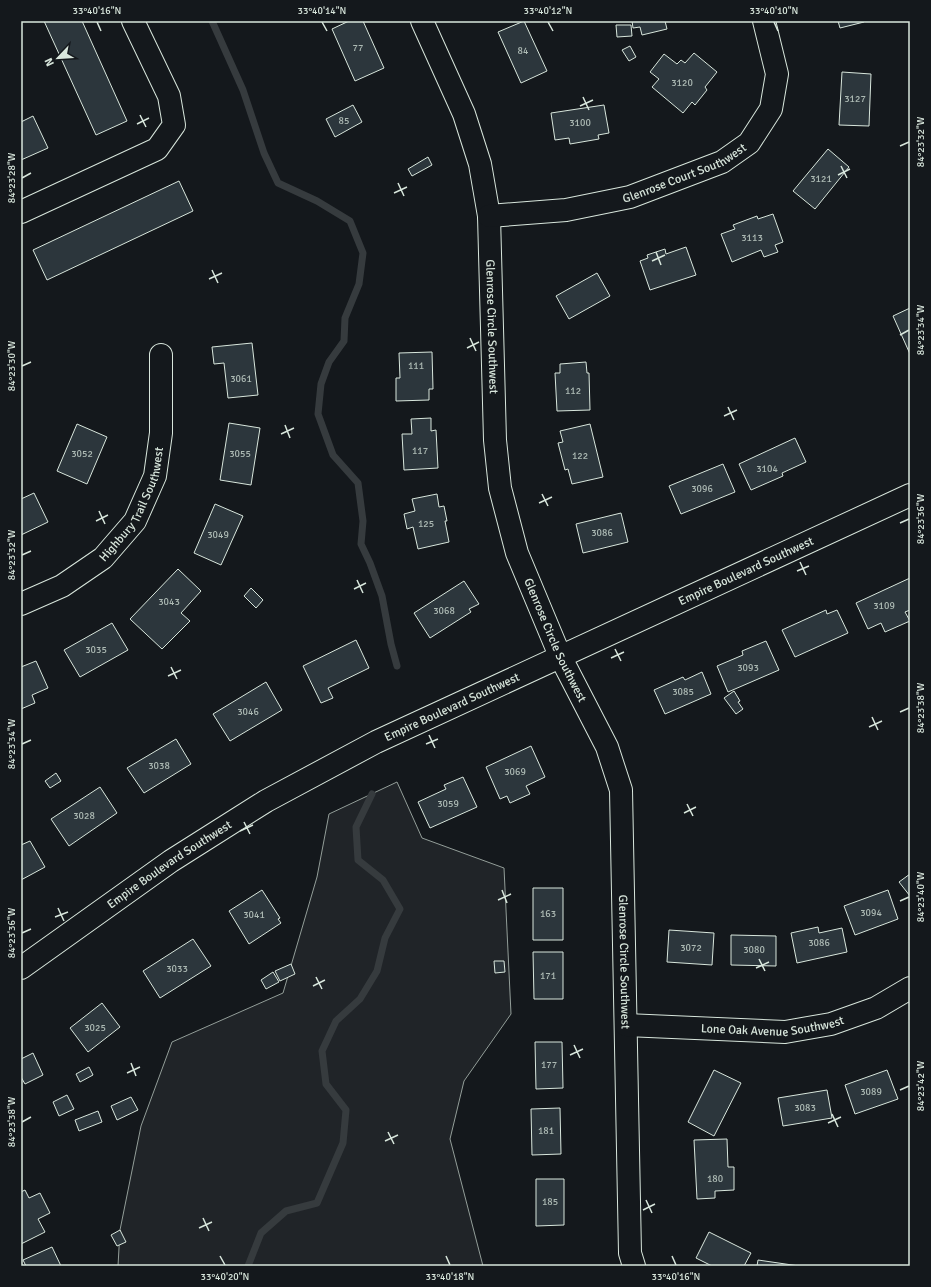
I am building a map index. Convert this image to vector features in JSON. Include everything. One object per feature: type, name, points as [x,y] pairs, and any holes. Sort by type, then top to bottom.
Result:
[{"type":"street","points":[[21,212],[157,149],[174,125],[169,96],[133,21]]},
{"type":"street","name":"Glenrose Circle Southwest","points":[[422,21],[464,114],[480,164],[489,216],[495,440],[500,488],[517,553],[560,656],[607,747],[621,790],[630,1253],[634,1266]]},
{"type":"street","name":"Glenrose Court Southwest","points":[[489,216],[566,210],[630,197],[722,162],[749,143],[771,108],[777,74],[764,21]]},
{"type":"street","name":"Highbury Trail Southwest","points":[[21,604],[62,586],[103,558],[134,521],[155,476],[162,433],[161,355]]},
{"type":"street","name":"Empire Boulevard Southwest","points":[[21,968],[171,861],[266,801],[376,742],[910,495]]},
{"type":"street","name":"Lone Oak Avenue Southwest","points":[[626,1025],[785,1032],[832,1024],[876,1008],[910,988]]},
{"type":"shaded area","points":[[397,782],[422,838],[504,868],[511,1014],[464,1081],[450,1139],[483,1266],[118,1266],[120,1230],[141,1126],[172,1042],[283,993],[317,877],[329,814]]},
{"type":"building","points":[[44,21],[82,21],[127,121],[96,135]]},
{"type":"building","points":[[349,21],[363,21],[384,68],[355,81],[332,29]]},
{"type":"building","points":[[524,21],[547,71],[521,83],[498,32]]},
{"type":"building","points":[[632,21],[665,21],[667,29],[642,35],[640,27],[633,28]]},
{"type":"building","points":[[838,21],[864,21],[864,22],[840,28]]},
{"type":"building","points":[[616,25],[631,25],[632,36],[617,37]]},
{"type":"building","points":[[630,46],[636,57],[629,61],[622,50]]},
{"type":"building","points":[[694,53],[717,72],[705,87],[707,90],[695,105],[692,102],[683,113],[652,87],[659,79],[650,72],[664,54],[677,64],[681,60],[685,63]]},
{"type":"building","points":[[842,72],[871,74],[869,126],[839,125]]},
{"type":"building","points":[[353,105],[362,122],[335,137],[326,119]]},
{"type":"building","points":[[604,105],[609,133],[598,135],[599,139],[570,144],[569,138],[555,140],[551,113]]},
{"type":"building","points":[[33,116],[48,148],[21,160],[21,122]]},
{"type":"building","points":[[828,149],[849,167],[815,209],[793,191]]},
{"type":"building","points":[[428,157],[432,165],[412,176],[408,169]]},
{"type":"building","points":[[179,181],[193,211],[47,280],[33,250]]},
{"type":"building","points":[[773,214],[783,242],[775,245],[778,252],[764,257],[761,250],[732,262],[721,234],[735,229],[733,225],[757,216],[758,219]]},
{"type":"building","points":[[686,247],[696,275],[650,290],[640,261],[648,258],[647,255],[665,249],[666,254]]},
{"type":"building","points":[[597,273],[610,296],[569,319],[556,296]]},
{"type":"building","points":[[910,308],[910,354],[893,316]]},
{"type":"building","points":[[252,343],[258,395],[228,398],[224,363],[214,364],[212,347]]},
{"type":"building","points":[[432,352],[433,389],[429,389],[429,400],[396,401],[396,378],[400,378],[399,353]]},
{"type":"building","points":[[586,362],[587,373],[589,373],[590,410],[557,411],[555,373],[560,373],[560,364]]},
{"type":"building","points":[[431,418],[431,431],[436,430],[438,468],[404,470],[402,434],[412,434],[411,419]]},
{"type":"building","points":[[229,423],[260,428],[251,485],[220,480]]},
{"type":"building","points":[[77,424],[107,437],[87,484],[57,471]]},
{"type":"building","points":[[590,424],[603,477],[572,484],[568,469],[565,470],[558,443],[563,442],[560,431]]},
{"type":"building","points":[[795,438],[806,462],[782,473],[783,476],[751,490],[739,464]]},
{"type":"building","points":[[723,464],[735,492],[681,514],[669,486]]},
{"type":"building","points":[[34,493],[48,522],[21,535],[21,499]]},
{"type":"building","points":[[437,494],[439,507],[444,506],[449,542],[418,549],[413,527],[407,529],[404,514],[415,511],[412,499]]},
{"type":"building","points":[[215,504],[243,516],[221,565],[194,553]]},
{"type":"building","points":[[621,513],[628,542],[583,553],[576,524]]},
{"type":"building","points":[[178,569],[201,591],[181,613],[190,621],[162,649],[130,619]]},
{"type":"building","points":[[910,578],[910,610],[905,612],[910,621],[885,632],[881,623],[868,629],[856,603]]},
{"type":"building","points":[[464,581],[479,604],[469,609],[471,612],[430,638],[414,613]]},
{"type":"building","points":[[251,588],[263,600],[256,608],[244,596]]},
{"type":"building","points":[[826,610],[827,614],[837,610],[848,633],[795,657],[782,630]]},
{"type":"building","points":[[112,623],[128,650],[80,677],[64,650]]},
{"type":"building","points":[[356,640],[369,668],[328,688],[333,698],[321,703],[303,666]]},
{"type":"building","points":[[766,641],[779,670],[728,692],[717,666],[743,655],[742,651]]},
{"type":"building","points":[[36,661],[48,688],[32,695],[35,703],[21,709],[21,667]]},
{"type":"building","points":[[702,672],[711,694],[665,714],[654,690],[683,677],[685,680]]},
{"type":"building","points":[[266,682],[282,710],[230,741],[213,714]]},
{"type":"building","points":[[734,691],[740,701],[738,702],[743,709],[736,714],[724,698]]},
{"type":"building","points":[[176,739],[191,764],[144,793],[127,768]]},
{"type":"building","points":[[531,746],[545,777],[526,786],[530,794],[510,803],[507,796],[500,799],[486,767]]},
{"type":"building","points":[[56,773],[61,781],[50,788],[45,781]]},
{"type":"building","points":[[463,777],[477,807],[430,828],[418,802],[446,789],[444,785]]},
{"type":"building","points":[[100,787],[117,813],[69,846],[51,819]]},
{"type":"building","points":[[30,841],[45,867],[21,880],[21,845]]},
{"type":"building","points":[[910,874],[910,896],[899,882]]},
{"type":"building","points":[[533,888],[563,888],[563,940],[533,940]]},
{"type":"building","points":[[262,890],[280,918],[278,919],[281,923],[249,944],[229,911]]},
{"type":"building","points":[[888,890],[898,919],[855,935],[844,906]]},
{"type":"building","points":[[818,927],[819,933],[842,928],[847,952],[797,963],[791,933]]},
{"type":"building","points":[[669,930],[714,933],[712,965],[667,962]]},
{"type":"building","points":[[731,935],[776,936],[776,966],[731,965]]},
{"type":"building","points":[[193,939],[211,966],[160,998],[143,971]]},
{"type":"building","points":[[533,952],[563,952],[563,999],[534,999]]},
{"type":"building","points":[[494,961],[504,961],[505,972],[495,973]]},
{"type":"building","points":[[291,964],[295,974],[280,981],[275,971]]},
{"type":"building","points":[[273,972],[279,982],[266,989],[261,980]]},
{"type":"building","points":[[102,1003],[120,1027],[88,1052],[70,1028]]},
{"type":"building","points":[[535,1042],[562,1042],[563,1088],[536,1089]]},
{"type":"building","points":[[33,1053],[43,1075],[25,1084],[21,1077],[21,1059]]},
{"type":"building","points":[[89,1067],[93,1075],[80,1082],[76,1074]]},
{"type":"building","points":[[714,1070],[741,1083],[714,1136],[688,1122]]},
{"type":"building","points":[[887,1070],[898,1099],[855,1114],[845,1085]]},
{"type":"building","points":[[827,1090],[832,1118],[783,1126],[778,1098]]},
{"type":"building","points":[[67,1095],[74,1109],[59,1116],[53,1102]]},
{"type":"building","points":[[131,1097],[138,1110],[117,1120],[111,1106]]},
{"type":"building","points":[[560,1108],[561,1154],[532,1155],[531,1109]]},
{"type":"building","points":[[98,1111],[102,1122],[79,1131],[75,1120]]},
{"type":"building","points":[[727,1139],[728,1167],[734,1167],[734,1190],[715,1191],[715,1198],[697,1199],[694,1140]]},
{"type":"building","points":[[536,1179],[564,1179],[564,1225],[536,1226]]},
{"type":"building","points":[[25,1190],[29,1198],[40,1193],[50,1213],[38,1219],[45,1232],[21,1244],[21,1192]]},
{"type":"building","points":[[120,1230],[126,1242],[117,1246],[111,1235]]},
{"type":"building","points":[[709,1232],[751,1253],[744,1266],[712,1266],[696,1258]]},
{"type":"building","points":[[52,1247],[61,1266],[26,1266],[23,1260]]},
{"type":"building","points":[[758,1260],[799,1266],[757,1266]]},
{"type":"waterway","points":[[212,21],[243,90],[264,153],[278,183],[317,201],[350,221],[363,253],[359,284],[345,318],[344,341],[329,362],[321,384],[318,414],[333,455],[358,483],[363,521],[361,544],[370,563],[382,596],[391,644],[397,666]]},
{"type":"waterway","points":[[248,1266],[261,1233],[286,1211],[317,1203],[343,1143],[346,1110],[326,1084],[322,1051],[336,1021],[360,999],[377,971],[385,938],[400,909],[383,880],[358,860],[356,827],[372,794]]}]
